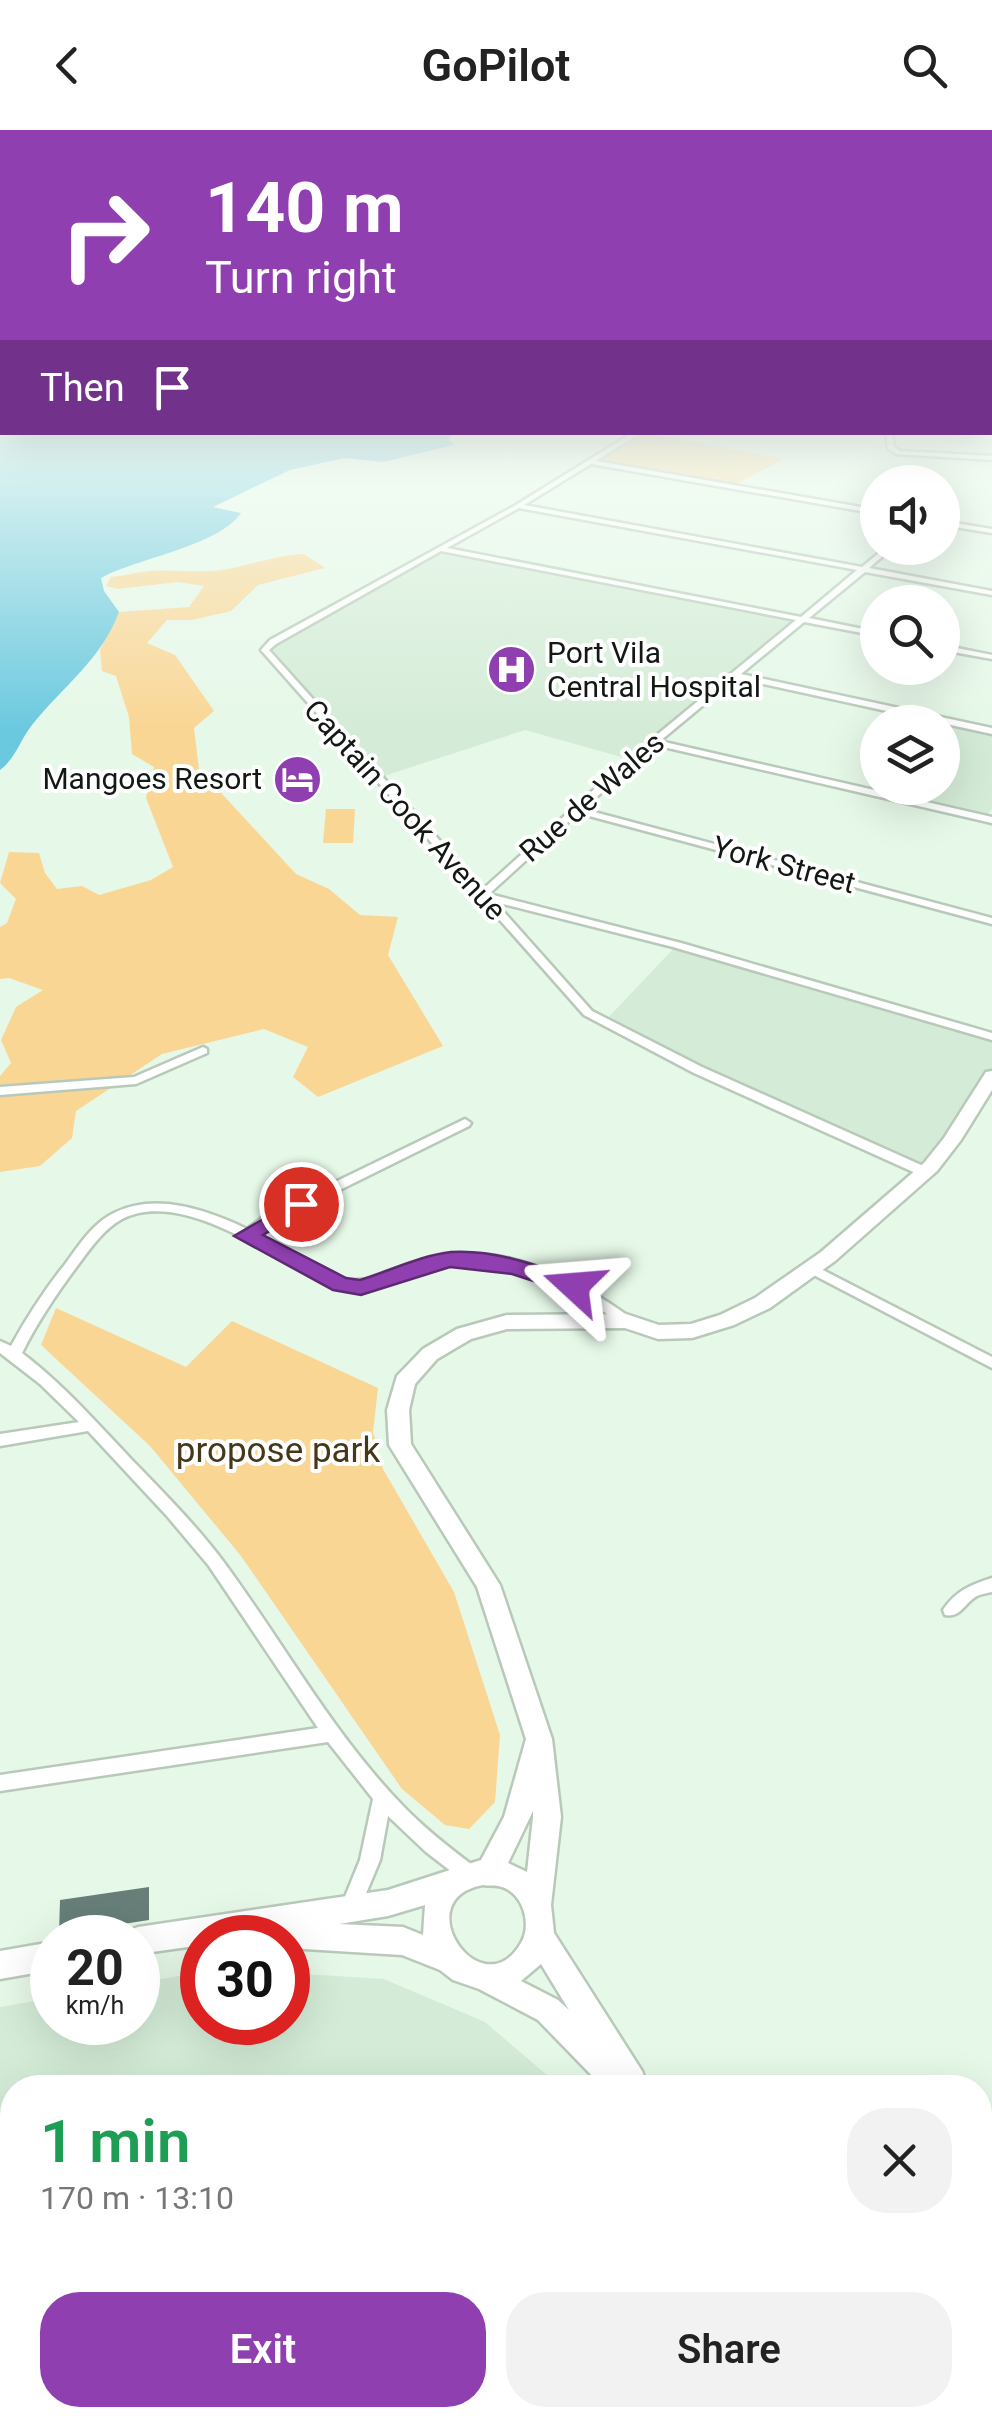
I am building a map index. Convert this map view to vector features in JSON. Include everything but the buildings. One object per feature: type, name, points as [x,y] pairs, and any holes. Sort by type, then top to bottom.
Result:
[{"type":"street","name":"Captain Cook Avenue","points":[[501,515],[272,642],[265,650],[588,1013],[858,1144],[925,1172]]},
{"type":"street","points":[[568,515],[992,593]]},
{"type":"street","points":[[960,526],[992,531]]},
{"type":"street","points":[[440,548],[860,631]]},
{"type":"street","name":"Rue de Wales","points":[[482,896],[654,742],[869,565]]},
{"type":"street","points":[[960,651],[992,657]]},
{"type":"street","points":[[733,675],[992,732]]},
{"type":"street","points":[[654,742],[992,820]]},
{"type":"street","name":"York Street","points":[[576,810],[992,921]]},
{"type":"street","points":[[482,896],[677,945],[992,1037]]},
{"type":"street","points":[[0,1091],[136,1080],[202,1051]]},
{"type":"street","points":[[472,1878],[436,1852],[328,1734],[225,1576],[92,1425],[7,1350],[104,1226],[122,1214],[146,1208],[173,1208],[196,1214],[341,1284],[361,1288],[448,1260],[495,1261],[574,1286],[600,1299],[639,1328],[718,1324],[769,1302],[925,1172],[992,1076]]},
{"type":"street","points":[[246,1236],[268,1220],[465,1123]]},
{"type":"street","points":[[813,1269],[992,1363]]},
{"type":"street","points":[[479,1974],[495,1974],[524,1962],[540,1937],[542,1920],[538,1904],[548,1817],[539,1738],[488,1585],[400,1445],[398,1410],[406,1381],[430,1354],[464,1334],[506,1322],[626,1321]]},
{"type":"street","points":[[0,1440],[92,1425]]},
{"type":"street","points":[[951,1610],[969,1592],[992,1585]]},
{"type":"street","points":[[0,1784],[328,1734]]},
{"type":"street","points":[[450,1960],[440,1948],[434,1920],[445,1893],[472,1878],[516,1819],[539,1738]]},
{"type":"street","points":[[350,1909],[370,1860],[383,1797]]},
{"type":"street","points":[[308,1915],[412,1896],[472,1878],[518,1882],[538,1904]]},
{"type":"street","points":[[310,1936],[403,1941],[450,1960],[548,2010],[613,2075]]},
{"type":"street","points":[[540,1937],[627,2075]]},
{"type":"street","points":[[0,1965],[30,1960]]},
{"type":"shaded area","name":"Port Vila Central Hospital","points":[[442,552],[791,621],[632,760],[525,730],[378,778],[273,653],[274,645]]},
{"type":"shaded area","points":[[960,725],[992,731],[992,809],[985,818],[928,805],[960,805]]},
{"type":"shaded area","points":[[677,945],[992,1037],[992,1076],[925,1172],[603,1023]]},
{"type":"shaded area","points":[[310,1974],[384,1979],[485,2022],[547,2075],[0,2075],[0,2007],[30,2002],[30,2045],[160,2045],[160,1979],[180,1976],[180,2045],[310,2045]]},
{"type":"green space","points":[[304,554],[325,568],[258,585],[231,611],[192,620],[167,620],[147,643],[175,655],[214,711],[194,728],[199,769],[296,874],[329,889],[360,915],[398,917],[388,955],[443,1046],[318,1097],[293,1077],[308,1047],[264,1029],[162,1054],[76,1111],[72,1138],[40,1166],[0,1172],[0,1076],[11,1063],[1,1040],[16,1007],[43,990],[9,978],[0,979],[0,927],[7,923],[16,899],[0,883],[9,852],[39,853],[45,873],[57,889],[82,886],[99,895],[151,880],[173,867],[146,798],[154,767],[132,754],[129,717],[116,676],[102,671],[100,650],[119,612],[189,607],[204,586],[178,582],[118,589],[106,586],[111,577],[140,572],[218,570]]},
{"type":"green space","points":[[326,809],[355,809],[353,843],[323,843]]},
{"type":"green space","name":"propose park","points":[[56,1308],[186,1367],[232,1321],[378,1388],[373,1432],[383,1469],[454,1592],[500,1735],[495,1802],[469,1829],[445,1825],[402,1789],[241,1556],[150,1446],[41,1345]]},
{"type":"water","points":[[0,515],[239,515],[197,543],[101,578],[104,591],[119,612],[112,629],[0,770]]},
{"type":"place","name":"Port Vila Central Hospital","points":[[512,670]]},
{"type":"place","name":"Mangoes Resort","points":[[297,779]]},
{"type":"route","points":[[301,1204],[246,1236],[341,1284],[361,1288],[448,1260],[477,1260],[495,1261],[574,1286]]}]
